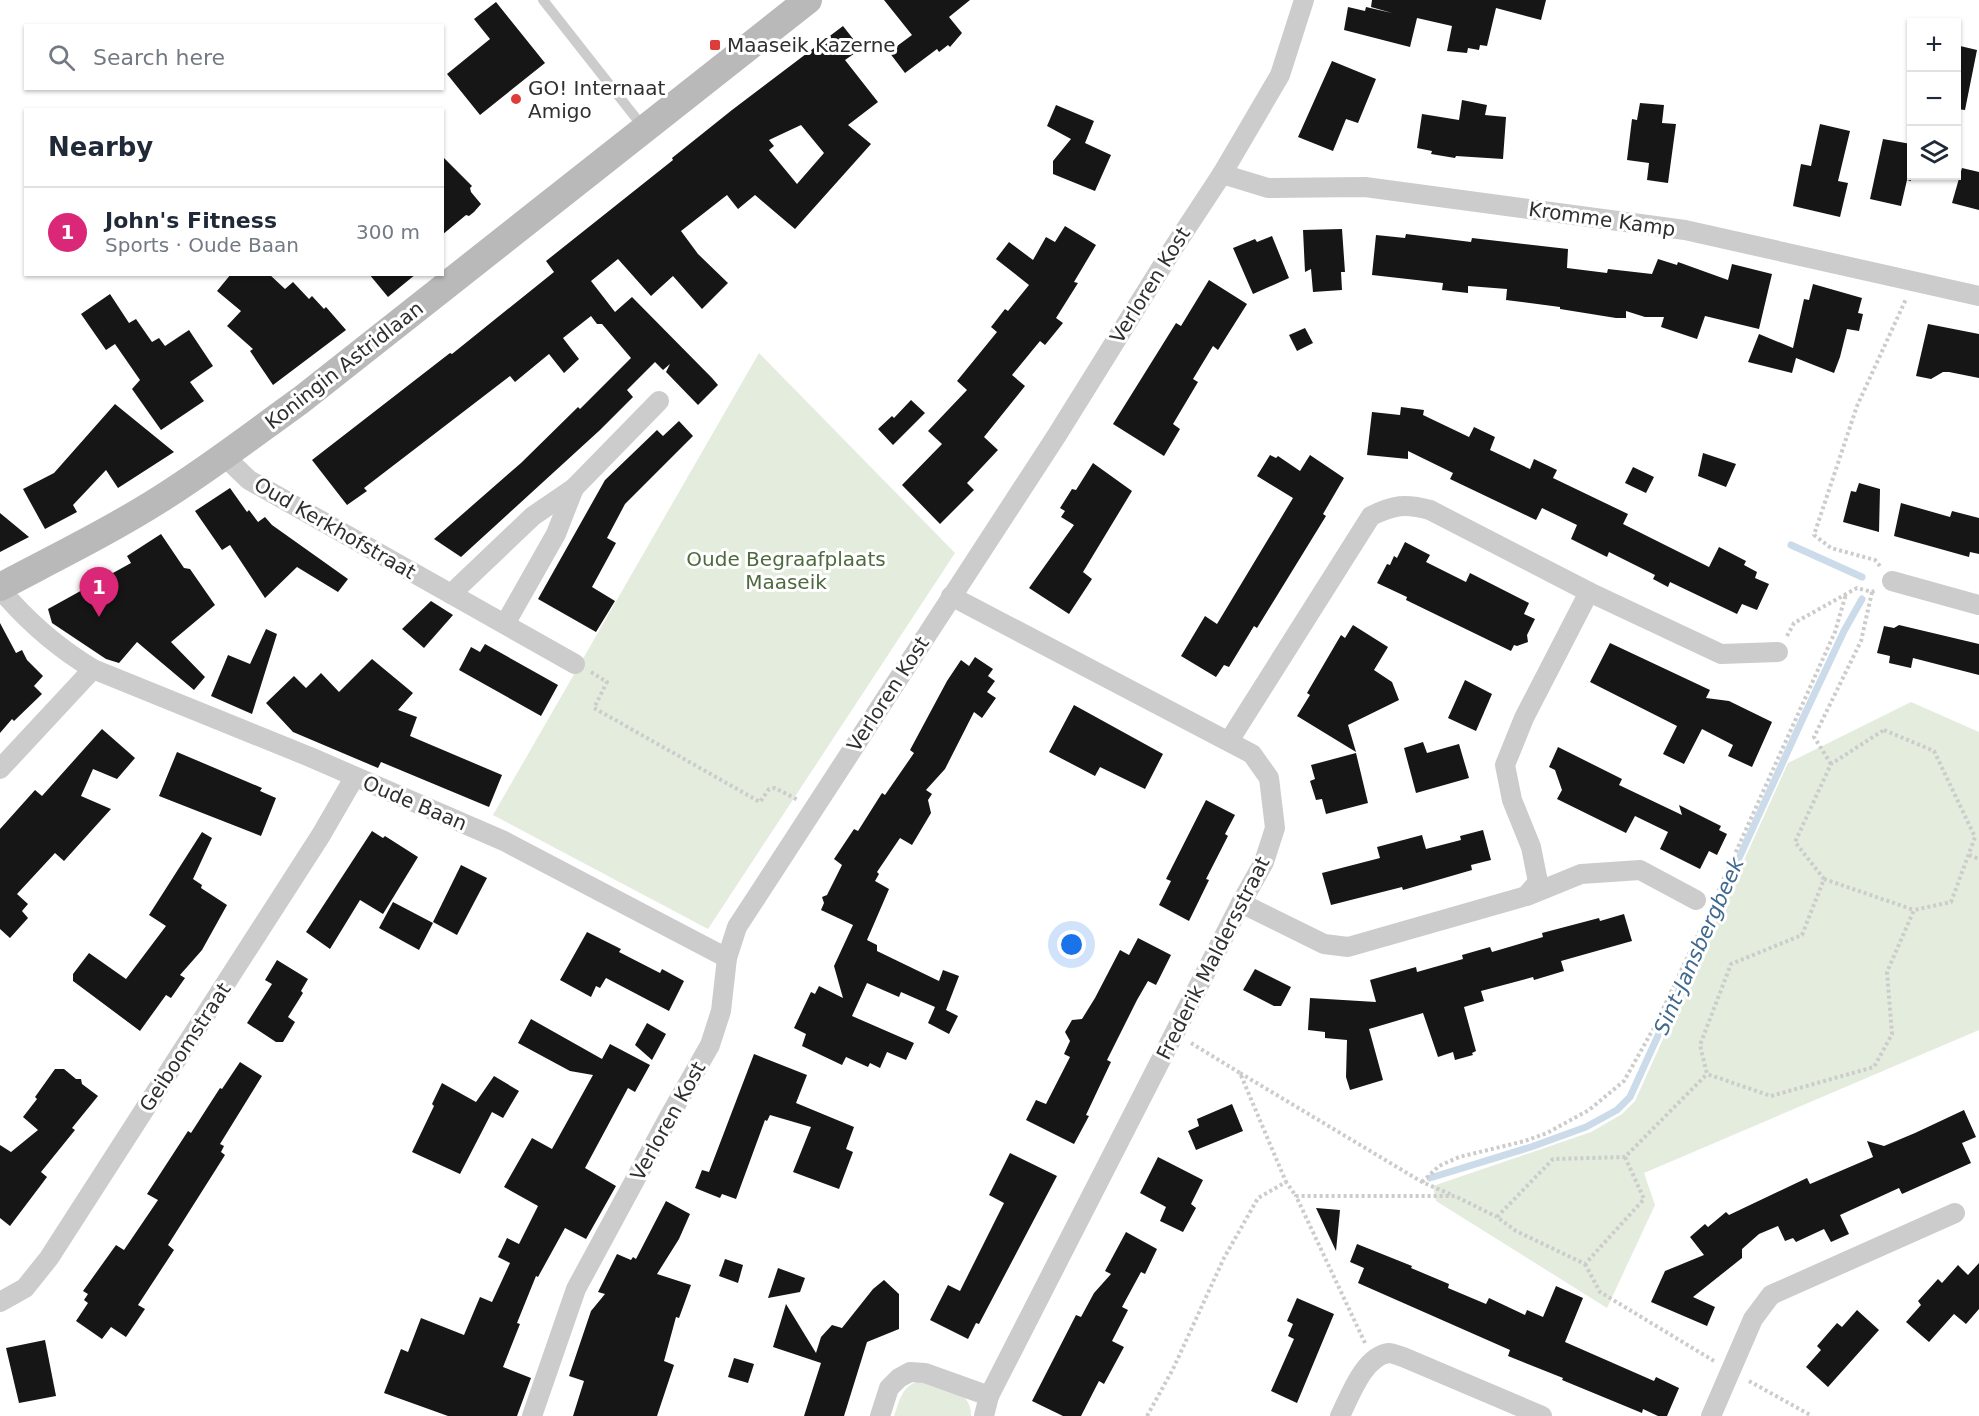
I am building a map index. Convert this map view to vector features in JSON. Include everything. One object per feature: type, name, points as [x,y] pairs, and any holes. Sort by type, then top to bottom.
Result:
[{"type":"main road","name":"Koningin Astridlaan","points":[[0,588],[162,498],[224,456],[301,399],[808,0]]},
{"type":"street","name":"Verloren Kost","points":[[532,1416],[576,1289],[710,1045],[721,1011],[727,958],[737,927],[1222,174],[1280,75],[1304,0]]},
{"type":"street","name":"Kromme Kamp","points":[[1222,174],[1268,188],[1365,187],[1685,230],[1979,296]]},
{"type":"street","points":[[451,594],[533,516],[574,488],[659,401]]},
{"type":"street","name":"Oud Kerkhofstraat","points":[[224,456],[249,480],[575,664]]},
{"type":"street","points":[[505,624],[556,534],[574,488]]},
{"type":"street","points":[[1229,741],[1371,516],[1390,506],[1412,505],[1430,510],[1589,592],[1721,654],[1778,652]]},
{"type":"street","points":[[1892,581],[1979,605]]},
{"type":"street","name":"Oude Baan","points":[[0,588],[28,619],[93,669],[310,757],[504,841],[727,958]]},
{"type":"street","points":[[1526,896],[1538,882],[1531,847],[1512,800],[1505,765],[1524,718],[1589,592]]},
{"type":"street","name":"Frederik Maldersstraat","points":[[951,596],[1252,754],[1269,778],[1275,828],[1264,862],[989,1396],[984,1416]]},
{"type":"street","points":[[0,769],[93,669]]},
{"type":"street","name":"Geiboomstraat","points":[[0,1302],[25,1288],[49,1258],[321,835],[354,778]]},
{"type":"street","points":[[1241,903],[1324,944],[1348,947],[1526,896],[1581,874],[1640,870],[1706,898]]},
{"type":"street","points":[[1711,1416],[1753,1319],[1771,1295],[1955,1213]]},
{"type":"street","points":[[1340,1416],[1360,1375],[1373,1360],[1389,1353],[1542,1416]]},
{"type":"street","points":[[880,1416],[889,1388],[899,1378],[910,1372],[925,1373],[989,1396]]},
{"type":"lane","points":[[543,0],[644,129]]},
{"type":"path","points":[[1778,652],[1794,623],[1857,588],[1872,592],[1892,581],[1875,560],[1831,548],[1814,535],[1857,406],[1914,281]]},
{"type":"path","points":[[1831,764],[1814,737],[1861,641],[1872,592]]},
{"type":"path","points":[[1706,898],[1835,632],[1846,594]]},
{"type":"path","points":[[575,664],[607,682],[594,708],[760,802],[769,789],[775,788],[814,808]]},
{"type":"path","points":[[1884,730],[1934,751],[1975,837],[1969,855],[1951,902],[1914,910],[1824,879],[1795,842],[1831,764],[1884,730]]},
{"type":"path","points":[[1969,855],[1979,859]]},
{"type":"path","points":[[1707,1074],[1700,1045],[1731,964],[1802,935],[1824,879]]},
{"type":"path","points":[[1707,1074],[1771,1096],[1874,1067],[1892,1034],[1887,972],[1914,910]]},
{"type":"path","points":[[1422,1182],[1439,1167],[1459,1157],[1525,1141],[1547,1132],[1589,1110],[1624,1081],[1656,1024],[1706,917]]},
{"type":"path","points":[[1175,1034],[1422,1182],[1497,1217],[1516,1232],[1585,1264],[1600,1292],[1730,1371],[1812,1416]]},
{"type":"path","points":[[1240,1073],[1286,1182],[1296,1196],[1373,1360]]},
{"type":"path","points":[[1497,1217],[1553,1159],[1625,1157],[1707,1074]]},
{"type":"path","points":[[1585,1264],[1644,1199],[1625,1157]]},
{"type":"path","points":[[1147,1416],[1173,1369],[1224,1258],[1258,1198],[1286,1182]]},
{"type":"path","points":[[1296,1196],[1455,1196]]},
{"type":"green space","name":"Oude Begraafplaats Maaseik","points":[[759,353],[955,553],[708,929],[493,815]]},
{"type":"green space","points":[[1911,702],[1979,732],[1979,1030],[1644,1173],[1655,1205],[1607,1308],[1436,1201],[1433,1186],[1591,1132],[1622,1114],[1635,1101],[1788,763]]},
{"type":"green space","points":[[919,1381],[944,1387],[960,1394],[970,1407],[971,1416],[894,1416],[905,1390]]},
{"type":"building","points":[[884,0],[970,0],[949,17],[962,33],[950,47],[948,45],[939,52],[937,49],[905,73],[889,52],[912,35]]},
{"type":"building","points":[[1372,0],[1546,0],[1541,20],[1496,8],[1487,46],[1480,45],[1479,50],[1468,48],[1467,53],[1447,51],[1452,26],[1417,18],[1410,47],[1344,30],[1348,7],[1365,11],[1366,7],[1392,13],[1371,7]]},
{"type":"building","points":[[496,2],[545,63],[480,115],[447,74],[490,39],[474,19]]},
{"type":"building","points":[[843,26],[861,49],[845,60],[878,102],[848,125],[871,144],[795,229],[755,195],[738,209],[727,195],[681,231],[698,254],[728,283],[702,309],[673,276],[651,296],[618,259],[591,281],[615,312],[632,297],[718,385],[698,405],[666,372],[670,364],[663,370],[655,362],[627,390],[633,397],[461,557],[434,539],[521,463],[578,407],[580,409],[631,358],[602,324],[597,324],[591,316],[563,338],[579,359],[564,373],[549,354],[515,382],[510,376],[364,488],[367,491],[347,505],[312,460],[450,353],[452,354],[554,272],[546,261],[732,110]],"holes":[[[801,125],[824,153],[797,184],[769,150],[774,146],[769,140]]]},
{"type":"building","points":[[1961,46],[1977,50],[1965,110],[1961,110]]},
{"type":"building","points":[[1332,61],[1376,79],[1358,123],[1346,119],[1333,151],[1298,137]]},
{"type":"building","points":[[1462,100],[1487,105],[1485,115],[1506,117],[1503,159],[1456,156],[1455,158],[1431,154],[1432,151],[1417,148],[1422,114],[1459,120]]},
{"type":"building","points":[[1640,103],[1664,105],[1662,123],[1676,124],[1668,183],[1647,180],[1649,163],[1627,160],[1632,119],[1637,120]]},
{"type":"building","points":[[1056,105],[1094,121],[1085,143],[1111,155],[1095,191],[1053,174],[1053,161],[1071,139],[1047,126]]},
{"type":"building","points":[[1820,124],[1850,131],[1838,181],[1848,183],[1840,217],[1793,206],[1801,164],[1811,166]]},
{"type":"building","points":[[1883,139],[1907,143],[1907,180],[1901,206],[1870,199]]},
{"type":"building","points":[[444,158],[472,186],[471,192],[481,204],[469,216],[466,215],[444,233]]},
{"type":"building","points":[[1962,168],[1979,172],[1979,210],[1952,203],[1959,180],[1961,180]]},
{"type":"building","points":[[1065,226],[1096,245],[1074,282],[1078,283],[1056,318],[1063,323],[1045,345],[1040,341],[1012,375],[1025,386],[984,437],[998,450],[967,483],[974,490],[940,524],[902,485],[942,444],[928,431],[967,390],[957,381],[997,332],[991,327],[1005,309],[1008,311],[1029,285],[996,259],[1009,242],[1033,260],[1046,237],[1055,242]]},
{"type":"building","points":[[1342,229],[1345,272],[1341,272],[1342,290],[1313,292],[1311,269],[1305,272],[1303,230]]},
{"type":"building","points":[[1406,234],[1471,242],[1472,238],[1568,249],[1567,268],[1607,273],[1608,269],[1652,274],[1658,259],[1677,265],[1678,262],[1728,280],[1732,264],[1772,274],[1759,329],[1705,316],[1697,339],[1661,327],[1664,317],[1645,317],[1626,311],[1626,318],[1616,318],[1560,309],[1560,307],[1506,300],[1507,289],[1468,286],[1468,293],[1442,290],[1443,283],[1372,275],[1376,235],[1405,238]]},
{"type":"building","points":[[1272,236],[1289,278],[1253,294],[1233,248],[1255,239],[1257,242]]},
{"type":"building","points":[[229,276],[271,276],[285,289],[293,282],[309,299],[312,296],[324,309],[326,307],[346,330],[273,385],[250,351],[253,349],[227,326],[241,311],[217,291]]},
{"type":"building","points":[[371,276],[414,276],[388,297]]},
{"type":"building","points":[[1209,280],[1247,304],[1218,350],[1213,346],[1193,379],[1198,382],[1173,424],[1180,429],[1164,456],[1113,424],[1176,323],[1181,326]]},
{"type":"building","points":[[1813,284],[1862,298],[1858,313],[1863,314],[1859,331],[1847,329],[1834,373],[1796,358],[1792,373],[1748,362],[1759,334],[1793,348],[1804,299],[1809,300]]},
{"type":"building","points":[[110,294],[129,323],[136,319],[152,342],[159,338],[165,346],[189,330],[213,366],[190,382],[204,401],[161,430],[132,389],[140,380],[115,344],[106,350],[81,314]]},
{"type":"building","points":[[1928,324],[1979,334],[1979,378],[1949,372],[1943,372],[1931,379],[1916,376]]},
{"type":"building","points":[[1305,328],[1313,343],[1297,351],[1289,335]]},
{"type":"building","points":[[911,400],[925,413],[893,445],[878,429],[892,416],[894,418]]},
{"type":"building","points":[[115,404],[174,452],[118,488],[106,470],[73,505],[77,512],[45,529],[23,489],[54,473]]},
{"type":"building","points":[[1401,407],[1424,410],[1423,415],[1469,437],[1474,427],[1495,437],[1490,450],[1530,469],[1534,459],[1557,470],[1553,478],[1628,514],[1623,524],[1709,567],[1719,547],[1746,561],[1744,565],[1757,572],[1755,578],[1769,584],[1757,610],[1742,604],[1737,614],[1670,582],[1668,587],[1653,579],[1655,575],[1609,552],[1607,557],[1571,539],[1577,525],[1542,508],[1536,520],[1450,479],[1453,473],[1408,451],[1408,459],[1367,455],[1372,412],[1400,415]]},
{"type":"building","points":[[679,421],[693,436],[625,504],[607,538],[616,543],[592,587],[615,601],[596,632],[538,599],[605,480],[657,430],[663,436]]},
{"type":"building","points":[[1703,453],[1736,464],[1726,487],[1698,476]]},
{"type":"building","points":[[1270,455],[1276,458],[1278,456],[1300,471],[1310,455],[1344,478],[1323,514],[1326,516],[1257,628],[1254,626],[1229,667],[1224,665],[1216,677],[1181,656],[1205,616],[1217,624],[1293,498],[1257,476]]},
{"type":"building","points":[[1093,463],[1132,491],[1083,572],[1092,579],[1069,614],[1029,588],[1074,525],[1061,517],[1065,511],[1060,508],[1072,489],[1076,490]]},
{"type":"building","points":[[1633,467],[1654,477],[1646,493],[1625,483]]},
{"type":"building","points":[[1859,483],[1880,489],[1879,532],[1843,522],[1851,491],[1856,492]]},
{"type":"building","points":[[230,488],[247,512],[249,510],[258,522],[265,517],[272,525],[348,579],[338,592],[297,567],[265,598],[230,545],[222,550],[195,511]]},
{"type":"building","points":[[1901,503],[1950,517],[1952,511],[1979,518],[1979,554],[1970,552],[1969,557],[1894,536]]},
{"type":"building","points":[[0,513],[29,537],[0,552]]},
{"type":"building","points":[[161,534],[184,568],[190,569],[215,605],[171,642],[205,677],[194,690],[137,642],[119,663],[106,659],[52,623],[48,609],[131,563],[127,556]]},
{"type":"building","points":[[1405,542],[1430,555],[1426,562],[1466,582],[1470,573],[1529,603],[1524,614],[1535,619],[1527,635],[1528,642],[1514,645],[1511,651],[1406,600],[1407,597],[1377,583],[1387,564],[1390,565],[1394,556],[1397,558]]},
{"type":"building","points":[[431,601],[453,615],[424,648],[402,629]]},
{"type":"building","points":[[0,623],[16,653],[22,650],[27,660],[43,676],[34,686],[42,694],[14,721],[12,719],[0,733]]},
{"type":"building","points":[[1353,625],[1388,647],[1374,670],[1392,682],[1399,700],[1348,725],[1356,752],[1297,716],[1310,695],[1307,693],[1341,635],[1345,638]]},
{"type":"building","points":[[1899,625],[1979,644],[1979,675],[1913,658],[1911,668],[1889,663],[1890,656],[1877,653],[1884,626],[1894,628]]},
{"type":"building","points":[[266,629],[277,634],[252,714],[211,696],[228,655],[250,664]]},
{"type":"building","points":[[1610,643],[1710,690],[1706,698],[1729,701],[1772,722],[1752,767],[1728,756],[1733,745],[1702,729],[1684,764],[1663,754],[1677,726],[1590,682]]},
{"type":"building","points":[[485,644],[558,685],[541,716],[459,670],[471,647],[480,652]]},
{"type":"building","points":[[975,657],[993,669],[988,676],[995,681],[987,692],[996,698],[982,718],[974,712],[945,769],[926,790],[932,794],[928,800],[931,813],[912,845],[900,838],[877,872],[879,874],[875,881],[889,889],[867,940],[877,945],[877,951],[939,981],[943,970],[959,976],[946,1010],[958,1016],[949,1034],[928,1023],[935,1007],[901,992],[899,997],[867,983],[852,1016],[914,1043],[906,1060],[887,1052],[880,1068],[870,1063],[868,1067],[846,1057],[842,1065],[802,1046],[806,1034],[794,1028],[811,992],[815,994],[819,986],[843,998],[834,966],[853,925],[821,910],[824,903],[822,897],[827,895],[842,865],[834,859],[854,829],[858,831],[882,793],[885,795],[914,753],[910,750],[947,681],[961,660],[969,666]]},
{"type":"building","points":[[372,659],[413,693],[398,710],[417,717],[410,736],[502,775],[489,807],[381,762],[378,768],[293,732],[266,703],[294,676],[306,688],[321,673],[339,692]]},
{"type":"building","points":[[1465,680],[1492,694],[1476,731],[1448,718]]},
{"type":"building","points":[[1074,705],[1163,754],[1145,789],[1100,767],[1095,776],[1049,752]]},
{"type":"building","points":[[102,729],[135,758],[117,779],[93,769],[81,796],[111,809],[64,861],[55,853],[17,894],[28,904],[22,911],[28,918],[10,938],[0,929],[0,829],[35,790],[42,796]]},
{"type":"building","points":[[1423,742],[1427,753],[1459,744],[1469,778],[1416,793],[1404,748]]},
{"type":"building","points":[[1558,747],[1622,779],[1619,785],[1682,815],[1679,805],[1721,826],[1719,830],[1727,834],[1717,855],[1709,851],[1700,869],[1660,849],[1668,832],[1635,816],[1626,833],[1557,799],[1562,790],[1555,770],[1549,767]]},
{"type":"building","points":[[177,752],[262,788],[260,791],[276,798],[261,836],[159,796]]},
{"type":"building","points":[[1356,753],[1368,803],[1326,814],[1322,799],[1316,800],[1310,781],[1315,779],[1311,765]]},
{"type":"building","points":[[1206,800],[1235,815],[1225,834],[1228,836],[1206,879],[1209,880],[1189,921],[1159,905],[1171,881],[1166,879]]},
{"type":"building","points":[[1483,830],[1491,860],[1471,865],[1472,870],[1403,890],[1402,887],[1331,905],[1322,873],[1380,858],[1377,847],[1422,835],[1426,849],[1461,840],[1460,836]]},
{"type":"building","points":[[372,831],[383,838],[385,836],[418,857],[383,914],[360,900],[330,949],[306,932]]},
{"type":"building","points":[[202,832],[212,838],[193,879],[202,885],[201,888],[227,905],[202,950],[180,975],[185,978],[171,998],[166,995],[140,1031],[73,981],[73,974],[89,953],[126,979],[166,926],[149,915]]},
{"type":"building","points":[[461,865],[487,878],[457,935],[433,922]]},
{"type":"building","points":[[393,902],[433,923],[419,950],[379,928]]},
{"type":"building","points":[[1624,914],[1632,941],[1561,961],[1564,971],[1481,991],[1484,1001],[1464,1007],[1476,1051],[1472,1053],[1473,1055],[1455,1060],[1453,1052],[1438,1057],[1423,1013],[1369,1029],[1383,1080],[1350,1090],[1346,1077],[1347,1040],[1325,1038],[1325,1032],[1308,1030],[1310,998],[1376,1002],[1370,980],[1416,967],[1417,972],[1463,959],[1462,955],[1490,947],[1492,952],[1543,937],[1542,933]]},
{"type":"building","points":[[587,932],[621,949],[619,952],[660,973],[662,969],[684,981],[669,1011],[606,978],[600,988],[596,986],[591,997],[560,980]]},
{"type":"building","points":[[1138,938],[1171,955],[1156,985],[1148,981],[1137,1000],[1107,1060],[1111,1062],[1086,1115],[1089,1116],[1074,1144],[1026,1120],[1036,1100],[1046,1104],[1070,1057],[1064,1054],[1070,1041],[1065,1032],[1072,1020],[1082,1019],[1120,950],[1129,955]]},
{"type":"building","points":[[277,960],[308,979],[301,991],[303,993],[288,1017],[295,1022],[283,1042],[276,1042],[247,1023],[272,984],[265,980]]},
{"type":"building","points":[[1255,969],[1291,987],[1281,1006],[1274,1006],[1243,990]]},
{"type":"building","points":[[531,1019],[602,1059],[610,1044],[650,1065],[635,1092],[628,1088],[585,1168],[616,1186],[586,1239],[565,1228],[538,1277],[536,1276],[517,1323],[520,1324],[503,1367],[531,1378],[517,1416],[448,1416],[384,1393],[401,1349],[408,1352],[421,1318],[464,1335],[480,1297],[492,1302],[510,1263],[498,1257],[507,1238],[519,1244],[538,1206],[504,1187],[532,1138],[552,1149],[593,1075],[570,1071],[518,1043]]},
{"type":"building","points":[[647,1023],[666,1034],[652,1060],[635,1045]]},
{"type":"building","points":[[754,1054],[807,1075],[796,1103],[854,1127],[846,1149],[853,1152],[839,1189],[793,1172],[811,1127],[770,1115],[767,1121],[765,1120],[736,1199],[722,1194],[720,1198],[695,1188],[702,1170],[709,1172]]},
{"type":"building","points":[[240,1062],[262,1076],[220,1144],[224,1146],[221,1152],[225,1155],[168,1245],[174,1250],[138,1305],[145,1309],[126,1337],[111,1327],[102,1339],[76,1321],[88,1303],[84,1300],[88,1294],[83,1291],[116,1245],[124,1250],[158,1200],[147,1194],[188,1131],[191,1133]]},
{"type":"building","points":[[55,1069],[64,1069],[76,1079],[81,1079],[82,1084],[98,1096],[72,1128],[75,1130],[41,1172],[47,1177],[10,1226],[0,1218],[0,1145],[11,1152],[38,1130],[23,1117]]},
{"type":"building","points":[[494,1076],[519,1091],[503,1118],[492,1112],[460,1174],[412,1152],[434,1106],[432,1104],[442,1083],[476,1102]]},
{"type":"building","points":[[1232,1104],[1243,1131],[1196,1150],[1188,1131],[1199,1126],[1197,1119]]},
{"type":"building","points":[[1964,1110],[1976,1137],[1962,1143],[1971,1163],[1902,1194],[1899,1188],[1840,1215],[1849,1234],[1831,1242],[1824,1229],[1796,1242],[1793,1238],[1785,1241],[1778,1226],[1759,1234],[1742,1249],[1742,1258],[1693,1297],[1715,1307],[1707,1326],[1651,1302],[1665,1271],[1704,1255],[1690,1237],[1705,1224],[1708,1227],[1726,1212],[1729,1215],[1807,1178],[1810,1184],[1873,1157],[1867,1141],[1884,1146]]},
{"type":"building","points":[[1010,1153],[1057,1176],[979,1324],[976,1323],[968,1339],[930,1320],[948,1285],[960,1291],[1004,1203],[989,1195]]},
{"type":"building","points":[[1158,1157],[1203,1180],[1191,1204],[1196,1208],[1183,1232],[1160,1221],[1166,1207],[1140,1193]]},
{"type":"building","points":[[666,1201],[690,1214],[679,1239],[657,1274],[691,1285],[679,1318],[676,1317],[664,1361],[674,1365],[657,1416],[573,1416],[584,1381],[569,1376],[591,1311],[605,1294],[598,1292],[617,1254],[631,1260],[633,1257],[636,1259]]},
{"type":"building","points":[[1316,1208],[1340,1210],[1336,1251]]},
{"type":"building","points":[[1126,1232],[1157,1249],[1145,1274],[1141,1272],[1122,1307],[1128,1310],[1112,1341],[1124,1347],[1104,1384],[1099,1381],[1081,1416],[1063,1416],[1032,1401],[1076,1315],[1081,1317],[1094,1293],[1111,1274],[1105,1271]]},
{"type":"building","points":[[1357,1244],[1412,1266],[1411,1268],[1449,1284],[1448,1288],[1486,1304],[1489,1298],[1525,1315],[1527,1310],[1543,1317],[1556,1286],[1583,1298],[1565,1342],[1654,1381],[1656,1377],[1679,1388],[1667,1416],[1658,1416],[1643,1409],[1642,1413],[1562,1380],[1563,1378],[1508,1356],[1510,1350],[1358,1283],[1364,1268],[1350,1262]]},
{"type":"building","points":[[725,1259],[743,1265],[738,1283],[719,1276]]},
{"type":"building","points":[[1979,1263],[1979,1309],[1966,1324],[1954,1314],[1929,1342],[1906,1322],[1921,1305],[1918,1301],[1938,1279],[1942,1283],[1958,1265],[1968,1275]]},
{"type":"building","points":[[778,1268],[805,1278],[800,1292],[768,1298]]},
{"type":"building","points":[[884,1280],[899,1294],[899,1329],[867,1342],[844,1416],[804,1416],[821,1363],[773,1347],[786,1304],[816,1353],[821,1337],[832,1325],[842,1328],[873,1289]]},
{"type":"building","points":[[1297,1298],[1334,1314],[1297,1403],[1271,1391],[1294,1339],[1288,1336],[1293,1324],[1287,1321]]},
{"type":"building","points":[[1857,1310],[1879,1330],[1828,1387],[1806,1367],[1821,1350],[1817,1346],[1837,1323],[1842,1327]]},
{"type":"building","points":[[45,1340],[56,1396],[19,1403],[6,1348]]},
{"type":"building","points":[[734,1358],[754,1364],[748,1383],[728,1377]]},
{"type":"waterway","name":"Sint-Jansbergbeek","points":[[1791,545],[1862,577]]},
{"type":"waterway","name":"Sint-Jansbergbeek","points":[[1430,1178],[1531,1147],[1586,1127],[1617,1110],[1630,1097],[1803,718],[1844,631],[1862,599]]},
{"type":"place","name":"Maaseik Kazerne","points":[[715,45]]},
{"type":"place","name":"GO! Internaat Amigo","points":[[516,99]]},
{"type":"place","name":"John's Fitness","points":[[99,617]]}]
